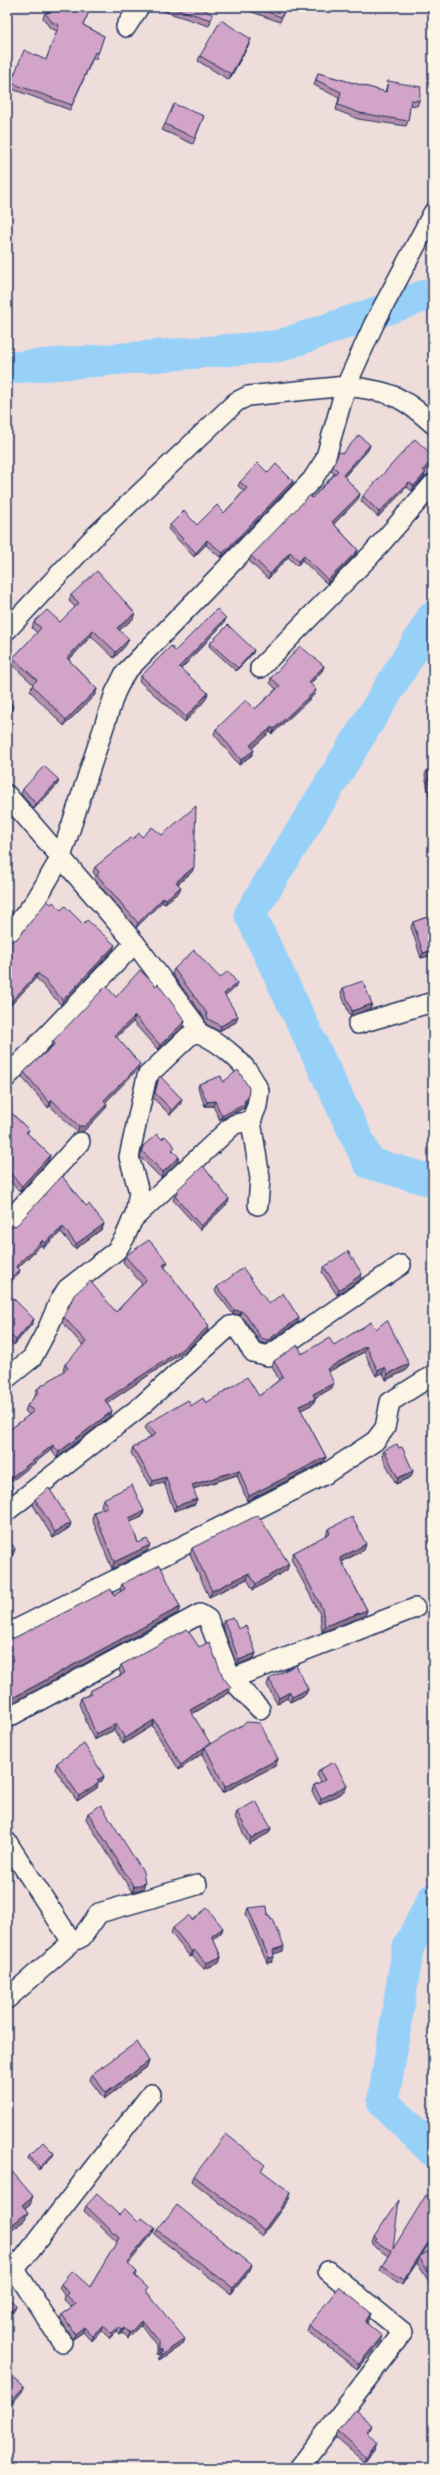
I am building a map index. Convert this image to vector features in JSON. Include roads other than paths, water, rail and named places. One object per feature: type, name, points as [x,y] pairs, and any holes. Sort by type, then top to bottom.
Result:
[{"type":"street","points":[[126,27],[139,7]]},
{"type":"street","points":[[7,936],[36,900],[61,857],[115,693],[125,673],[312,480],[325,460],[346,386],[393,287],[433,213]]},
{"type":"street","points":[[7,630],[93,538],[236,402],[248,396],[346,386],[383,391],[401,398],[433,424]]},
{"type":"street","points":[[260,668],[370,556],[433,484]]},
{"type":"street","points":[[7,795],[135,943],[195,1024],[197,1032],[224,1047],[256,1084],[259,1096],[251,1121],[260,1178],[258,1205]]},
{"type":"street","points":[[7,1077],[135,943]]},
{"type":"street","points":[[358,1024],[433,1002]]},
{"type":"street","points":[[7,1378],[32,1358],[48,1328],[60,1300],[67,1289],[117,1250],[132,1220],[139,1192],[129,1157],[147,1076],[189,1036],[197,1032]]},
{"type":"street","points":[[132,1220],[231,1126],[251,1121]]},
{"type":"street","points":[[7,1222],[80,1142]]},
{"type":"street","points":[[7,1511],[140,1407],[230,1326],[235,1326],[240,1329],[253,1352],[268,1356],[402,1265]]},
{"type":"street","points":[[7,1634],[324,1475],[375,1441],[385,1428],[390,1402],[433,1375]]},
{"type":"street","points":[[231,1679],[415,1608]]},
{"type":"street","points":[[7,1718],[200,1614],[208,1619],[231,1679],[260,1709]]},
{"type":"street","points":[[7,1842],[72,1942]]},
{"type":"street","points":[[7,1999],[72,1942],[82,1937],[99,1913],[197,1885]]},
{"type":"street","points":[[62,2342],[11,2263],[151,2094]]},
{"type":"street","points":[[299,2468],[403,2332],[328,2271]]},
{"type":"waterway","points":[[7,368],[279,346],[433,293]]},
{"type":"waterway","points":[[433,617],[250,914],[369,1163],[433,1181]]},
{"type":"waterway","points":[[433,1899],[408,1948],[383,2102],[433,2151]]}]
